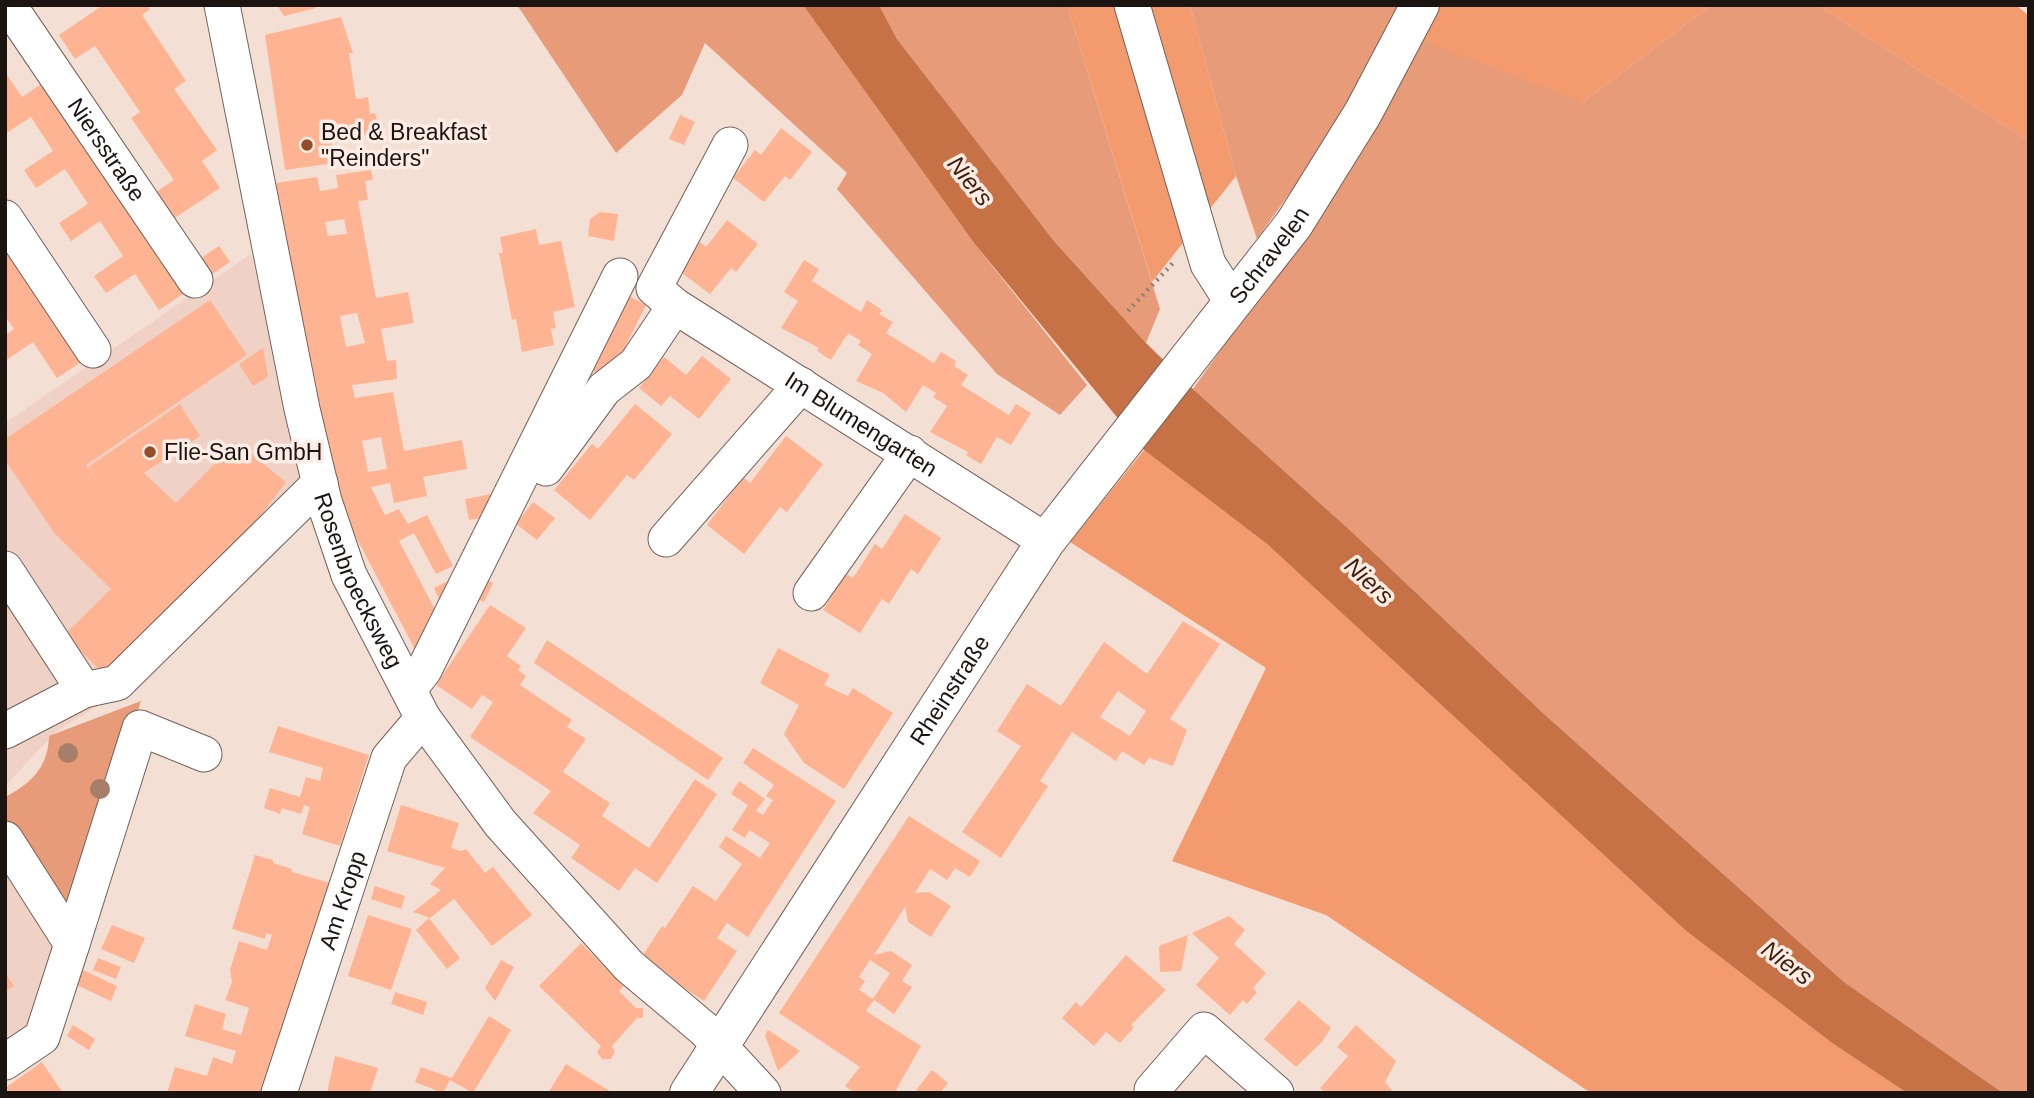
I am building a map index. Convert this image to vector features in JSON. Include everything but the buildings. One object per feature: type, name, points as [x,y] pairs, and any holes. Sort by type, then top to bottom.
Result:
[{"type":"main road","name":"Schravelen","points":[[1233,303],[1294,224],[1363,113],[1420,5]]},
{"type":"main road","name":"Rheinstraße","points":[[689,1093],[1046,541],[1233,303]]},
{"type":"street","name":"Rosenbroecksweg","points":[[222,5],[281,307],[320,483],[349,575],[416,703],[500,823],[629,966],[704,1029],[762,1093]]},
{"type":"street","name":"Schravelen","points":[[1132,5],[1208,264],[1233,303]]},
{"type":"street","name":"Niersstraße","points":[[20,17],[195,280]]},
{"type":"street","points":[[546,468],[604,389],[636,364],[675,306],[654,288],[730,145]]},
{"type":"street","points":[[5,218],[93,350]]},
{"type":"street","name":"Am Kropp","points":[[279,1093],[389,758],[416,703],[424,670],[620,276]]},
{"type":"street","name":"Im Blumengarten","points":[[675,306],[1046,541]]},
{"type":"street","points":[[666,539],[801,385]]},
{"type":"street","points":[[811,593],[910,453]]},
{"type":"street","points":[[5,731],[84,690],[117,683],[320,483]]},
{"type":"street","points":[[5,569],[84,690]]},
{"type":"street","points":[[5,1062],[42,1037],[140,728],[204,754]]},
{"type":"street","points":[[5,839],[72,944]]},
{"type":"street","points":[[1152,1090],[1204,1030],[1276,1093]]},
{"type":"path","points":[[1128,311],[1144,294]]},
{"type":"shaded area","points":[[517,5],[803,5],[974,243],[1087,385],[1060,415],[997,374],[837,189],[847,173],[705,43],[682,95],[616,153]]},
{"type":"shaded area","points":[[879,5],[1067,5],[1160,309],[1146,343],[1054,241],[897,39]]},
{"type":"shaded area","points":[[1067,5],[1190,5],[1236,176],[1152,282]]},
{"type":"shaded area","points":[[1190,5],[1422,5],[1583,102],[1711,5],[1818,5],[2029,141],[2029,1093],[2003,1093],[1844,982],[1544,714],[1352,532],[1193,389],[1345,175],[1351,107],[1257,239],[1236,176]]},
{"type":"shaded area","points":[[1421,5],[1711,5],[1583,102],[1410,36]]},
{"type":"shaded area","points":[[1818,5],[2016,5],[2029,16],[2029,141]]},
{"type":"shaded area","points":[[251,254],[305,488],[139,680],[56,732],[5,786],[5,423]]},
{"type":"shaded area","points":[[1144,450],[1267,544],[1685,930],[1832,1043],[1907,1093],[1591,1093],[1326,915],[1172,861],[1266,668],[1070,542]]},
{"type":"shaded area","points":[[141,701],[74,907],[68,909],[5,832],[5,797],[37,773],[46,757],[49,736]]},
{"type":"shaded area","points":[[5,856],[55,941],[26,1032],[5,1047]]},
{"type":"water","name":"Niers","points":[[803,5],[879,5],[897,39],[1054,241],[1146,343],[1193,389],[1352,532],[1544,714],[1844,982],[2003,1093],[1907,1093],[1832,1043],[1685,930],[1267,544],[1144,450],[974,243]]},
{"type":"place","name":"Bed & Breakfast \"Reinders\"","points":[[307,145]]},
{"type":"place","name":"Flie-San GmbH","points":[[150,452]]}]
